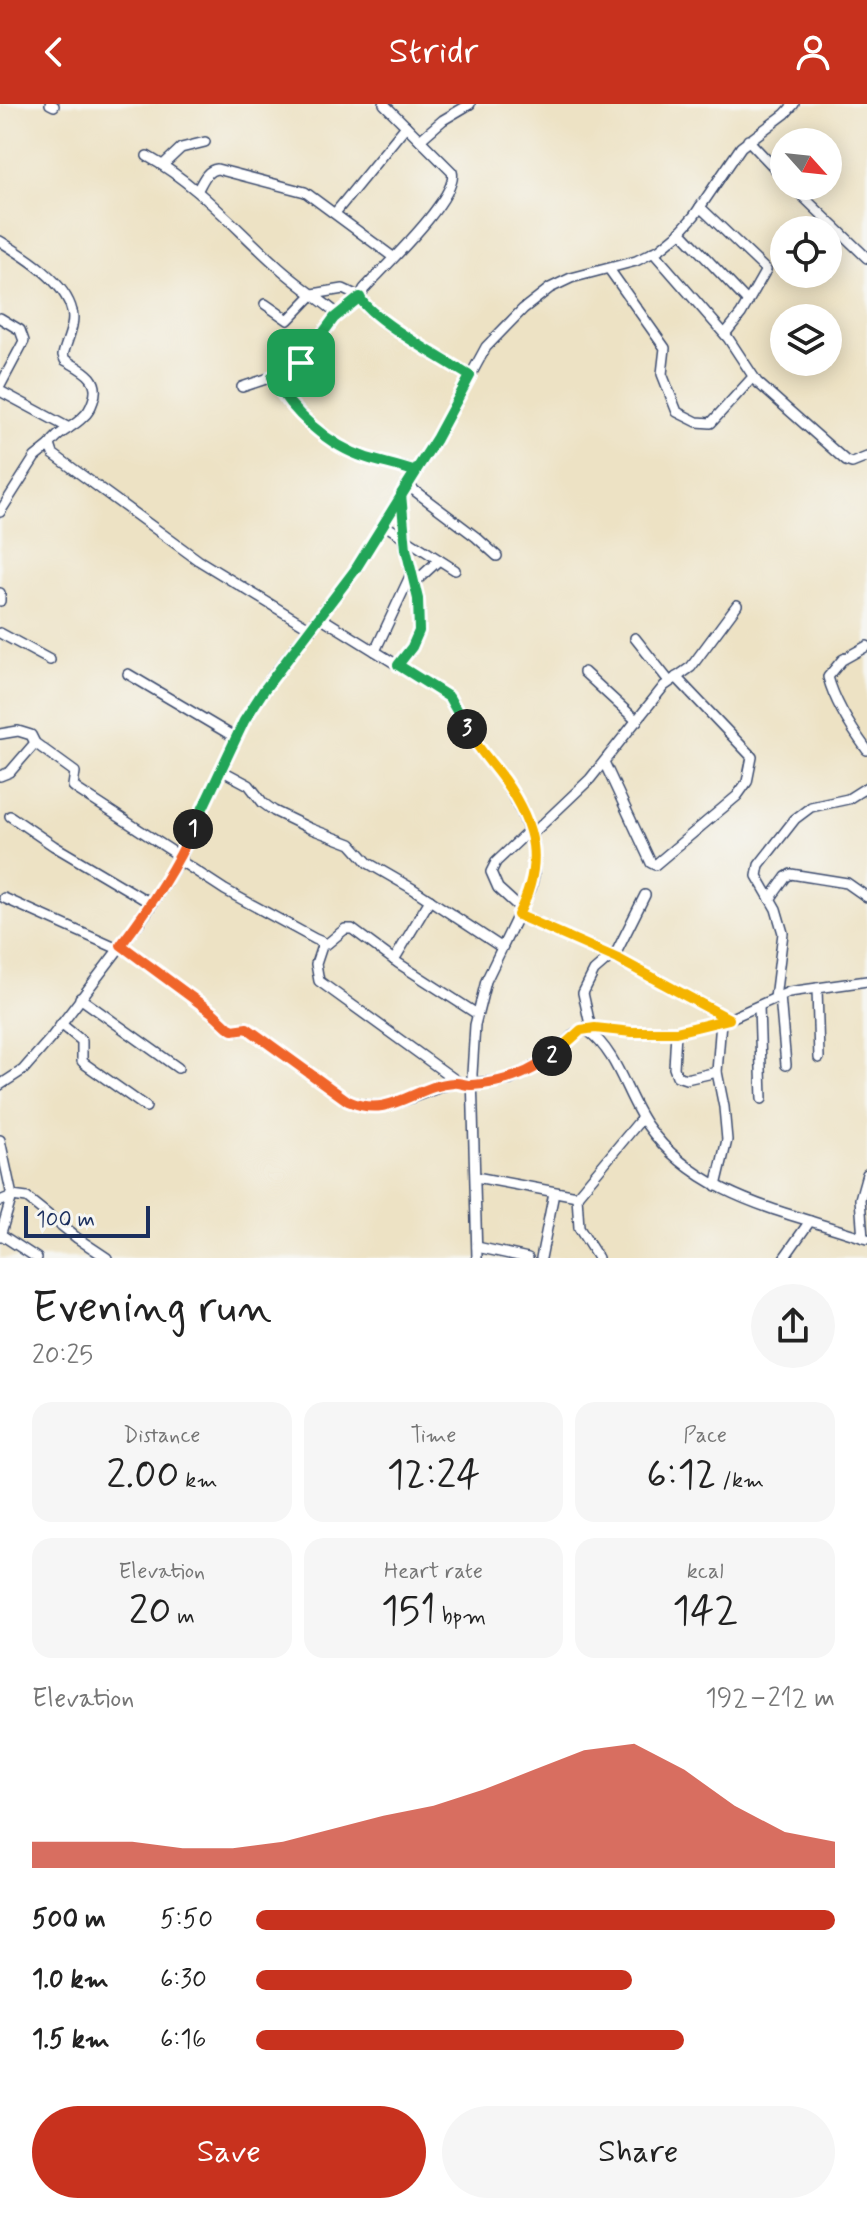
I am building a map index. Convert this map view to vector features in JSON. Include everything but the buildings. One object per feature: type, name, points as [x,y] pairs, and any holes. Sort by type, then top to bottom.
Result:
[{"type":"street","points":[[242,387],[290,371],[301,363],[338,314],[360,297],[427,221],[452,186],[452,172],[384,104]]},
{"type":"street","points":[[420,140],[443,120],[470,104]]},
{"type":"street","points":[[0,1085],[23,1070],[152,904],[180,858],[236,738],[268,683],[355,570],[494,339],[523,309],[550,288],[571,278],[609,269],[653,252],[680,231],[741,147],[794,104]]},
{"type":"street","points":[[335,213],[406,126]]},
{"type":"street","points":[[748,140],[770,163]]},
{"type":"street","points":[[163,165],[181,148],[205,142]]},
{"type":"street","points":[[147,156],[225,214],[278,266],[338,314]]},
{"type":"street","points":[[197,191],[206,175],[217,169],[305,192],[393,257]]},
{"type":"street","points":[[807,200],[867,258]]},
{"type":"street","points":[[700,207],[766,270],[725,334]]},
{"type":"street","points":[[680,231],[748,302]]},
{"type":"street","points":[[0,241],[44,271],[72,311],[73,322],[63,355],[65,360],[91,377],[96,384],[96,393],[85,417],[53,439],[35,457],[0,512]]},
{"type":"street","points":[[653,252],[725,334],[753,377],[846,461],[852,463],[867,457]]},
{"type":"street","points":[[609,269],[665,348],[662,374],[677,412],[697,422],[711,423],[753,377]]},
{"type":"street","points":[[265,304],[288,320],[313,294],[343,289],[360,297],[362,303],[377,316],[470,376]]},
{"type":"street","points":[[0,318],[20,330],[24,341],[0,389],[69,428]]},
{"type":"street","points":[[272,377],[287,401],[335,443],[366,458],[416,472]]},
{"type":"street","points":[[50,445],[53,454],[198,560],[311,629]]},
{"type":"street","points":[[398,665],[412,647],[419,631],[413,577],[406,549],[404,490]]},
{"type":"street","points":[[404,490],[476,537],[497,556]]},
{"type":"street","points":[[383,524],[455,570]]},
{"type":"street","points":[[375,651],[413,577],[439,560]]},
{"type":"street","points":[[0,593],[0,601]]},
{"type":"street","points":[[725,1020],[611,956],[520,912],[498,888],[491,872],[496,862],[604,762],[672,679],[695,662],[737,605]]},
{"type":"street","points":[[320,617],[449,697],[475,744],[504,780],[522,813],[534,845],[534,875],[520,912],[486,981],[477,1014],[472,1085],[477,1253],[528,1258]]},
{"type":"street","points":[[0,633],[50,660]]},
{"type":"street","points":[[604,762],[651,863],[655,865],[737,796],[747,782],[752,757],[635,638]]},
{"type":"street","points":[[867,646],[842,660],[828,677],[850,725],[867,750]]},
{"type":"street","points":[[584,672],[637,721]]},
{"type":"street","points":[[128,674],[236,738]]},
{"type":"street","points":[[0,734],[12,731],[26,733],[75,772],[73,786],[78,790],[234,895],[323,943],[330,943],[348,927],[477,1014]]},
{"type":"street","points":[[0,776],[10,772],[35,743]]},
{"type":"street","points":[[221,770],[249,785],[274,811],[351,844],[368,863],[501,947]]},
{"type":"street","points":[[786,1065],[778,997],[783,933],[757,876],[759,865],[795,819],[811,807],[848,799],[867,787]]},
{"type":"street","points":[[10,816],[152,904]]},
{"type":"street","points":[[770,899],[791,874],[847,883],[867,897]]},
{"type":"street","points":[[645,895],[617,951],[594,971],[583,993],[590,1030],[607,1051],[642,1118],[662,1145],[679,1162],[735,1196],[865,1239],[860,1199],[867,1174]]},
{"type":"street","points":[[4,898],[119,947],[213,1013],[228,1027],[233,1030],[247,1028],[335,1092],[361,1106],[382,1107],[457,1082]]},
{"type":"street","points":[[394,960],[430,900]]},
{"type":"street","points":[[323,943],[316,964],[319,981],[406,1041],[457,1082],[472,1085],[510,1080],[532,1070],[581,1030],[676,1032],[725,1020],[778,997],[867,981]]},
{"type":"street","points":[[817,988],[819,1058]]},
{"type":"street","points":[[80,998],[178,1068]]},
{"type":"street","points":[[759,1006],[762,1099]]},
{"type":"street","points":[[716,1186],[727,1140],[717,1072],[725,1020]]},
{"type":"street","points":[[61,1024],[82,1041],[82,1061],[85,1064],[146,1107]]},
{"type":"street","points":[[676,1032],[674,1068],[677,1076],[686,1079],[717,1072]]},
{"type":"street","points":[[598,1258],[579,1228],[577,1196],[642,1118]]},
{"type":"street","points":[[0,1140],[12,1196],[0,1235],[37,1258]]},
{"type":"street","points":[[476,1177],[577,1196]]},
{"type":"street","points":[[541,1258],[554,1193]]},
{"type":"street","points":[[0,1201],[12,1196],[27,1198],[107,1258]]},
{"type":"street","points":[[784,1258],[810,1221]]},
{"type":"route","points":[[301,363],[290,371],[272,377],[287,401],[335,443],[366,458],[416,472],[401,494],[355,570],[273,676],[244,721],[179,860],[146,913],[121,945],[228,1027],[233,1030],[247,1028],[348,1101],[361,1106],[382,1107],[457,1082],[472,1085],[510,1080],[550,1058],[581,1030],[676,1032],[729,1019],[618,959],[518,915],[531,888],[535,863],[534,845],[522,813],[504,780],[475,744],[449,697],[398,665],[412,647],[419,631],[418,599],[406,549],[401,494],[420,467],[459,401],[470,376],[377,316],[362,303],[360,297],[334,318],[301,363]]}]
